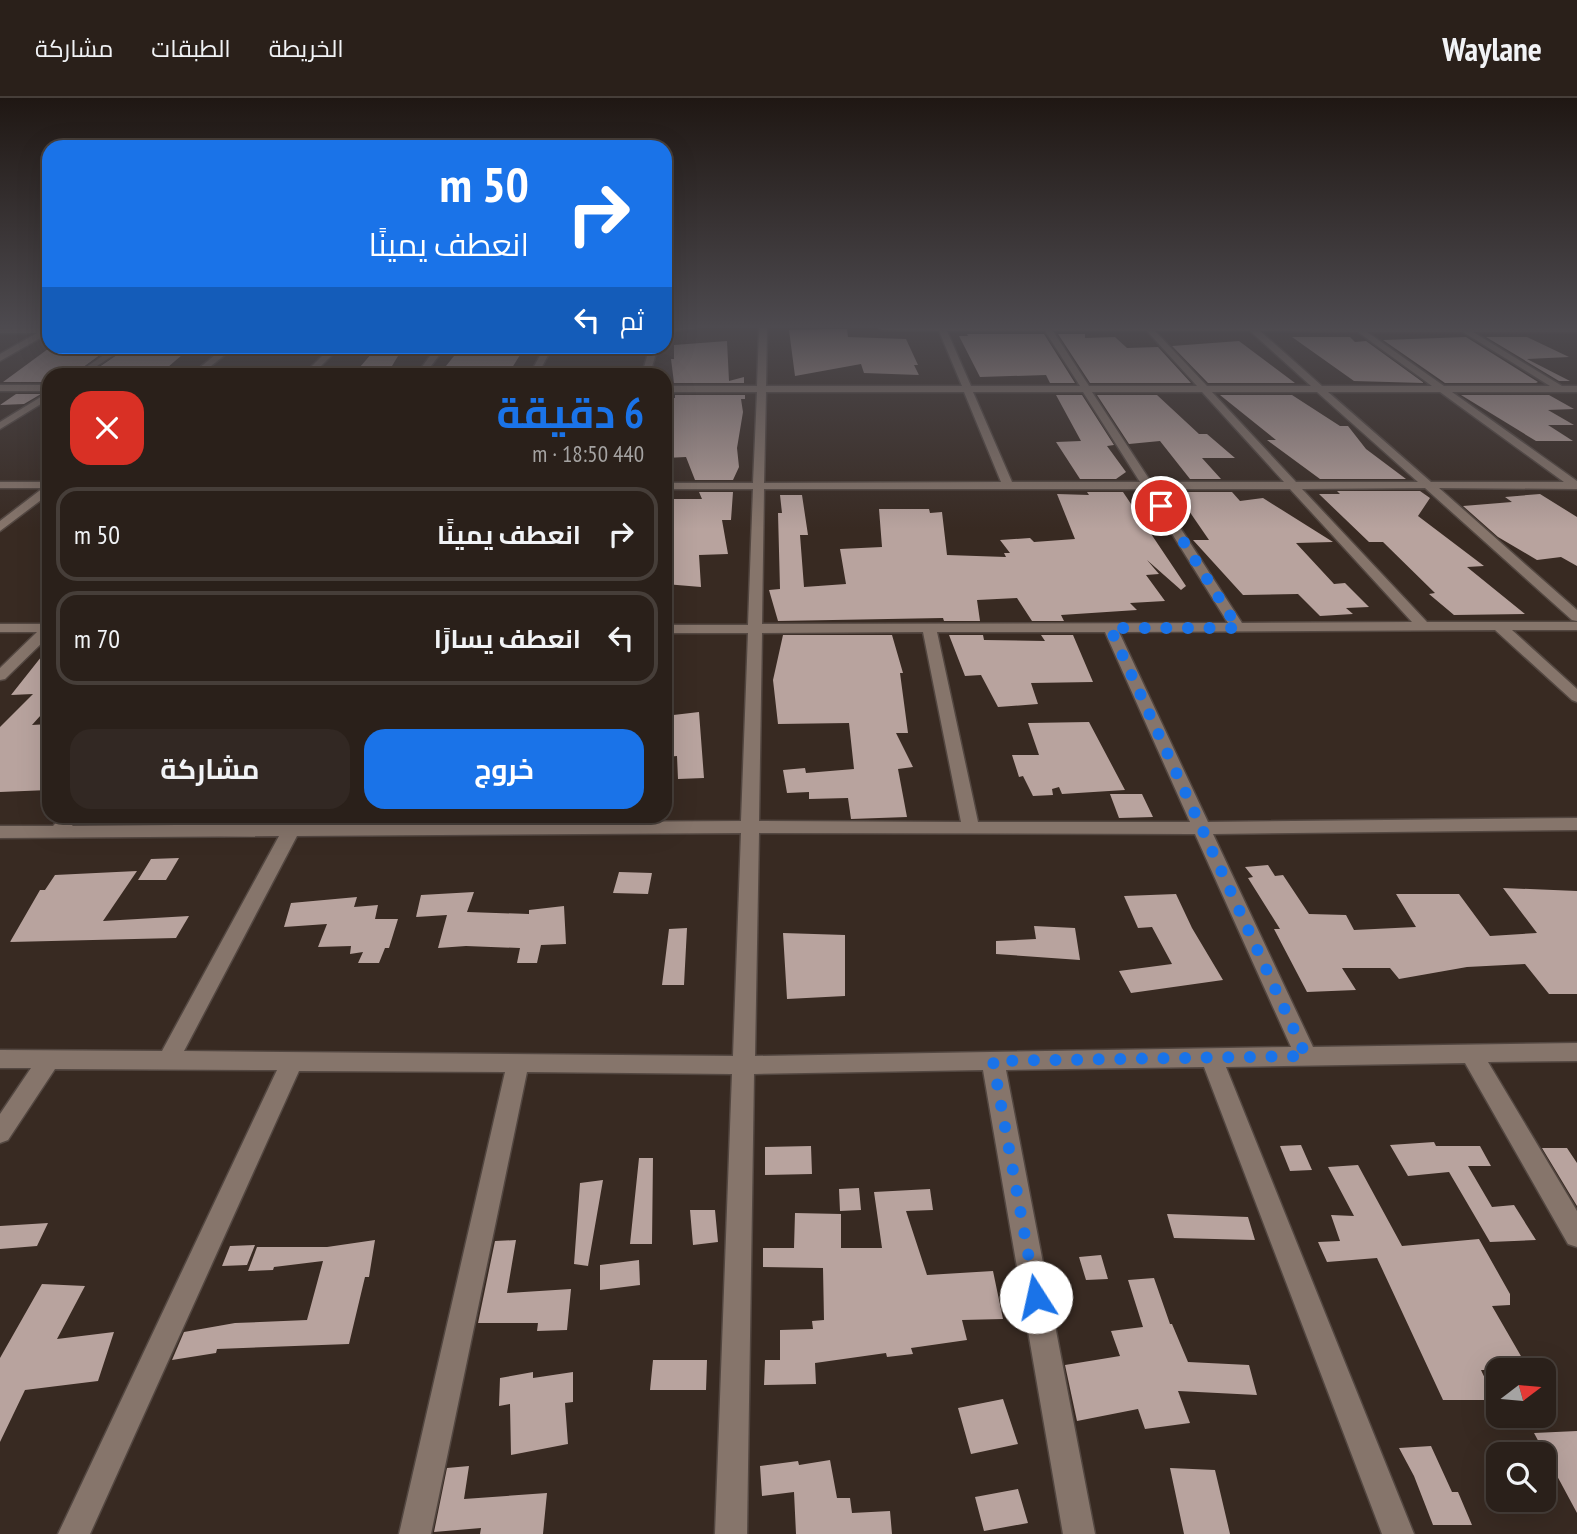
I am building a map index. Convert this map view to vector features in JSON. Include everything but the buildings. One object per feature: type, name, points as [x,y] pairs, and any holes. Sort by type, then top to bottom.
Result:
[{"type":"street","points":[[731,1534],[764,395]]},
{"type":"street","points":[[970,395],[1008,486]]},
{"type":"street","points":[[1090,395],[1238,628]]},
{"type":"street","points":[[1211,395],[1423,627]]},
{"type":"street","points":[[1327,395],[1577,617]]},
{"type":"street","points":[[1450,395],[1576,485]]},
{"type":"street","points":[[0,426],[42,399]]},
{"type":"street","points":[[0,485],[42,487]]},
{"type":"street","points":[[672,486],[1576,485]]},
{"type":"street","points":[[0,527],[42,493]]},
{"type":"street","points":[[1499,626],[1577,697]]},
{"type":"street","points":[[672,629],[1577,626]]},
{"type":"street","points":[[0,628],[42,628]]},
{"type":"street","points":[[929,628],[971,828]]},
{"type":"street","points":[[1110,628],[1306,1056]]},
{"type":"street","points":[[0,676],[42,635]]},
{"type":"street","points":[[57,832],[65,823]]},
{"type":"street","points":[[0,832],[295,823]]},
{"type":"street","points":[[168,1061],[295,823]]},
{"type":"street","points":[[565,823],[971,828],[1577,824]]},
{"type":"street","points":[[0,1059],[744,1065],[1577,1052]]},
{"type":"street","points":[[1471,1053],[1577,1236]]},
{"type":"street","points":[[1211,1057],[1398,1534]]},
{"type":"street","points":[[0,1133],[49,1060]]},
{"type":"street","points":[[993,1061],[1079,1534]]},
{"type":"street","points":[[74,1534],[292,1062]]},
{"type":"street","points":[[415,1534],[518,1063]]},
{"type":"route","points":[[1036,1297],[993,1061],[1306,1056],[1110,628],[1238,628],[1161,506]]}]
